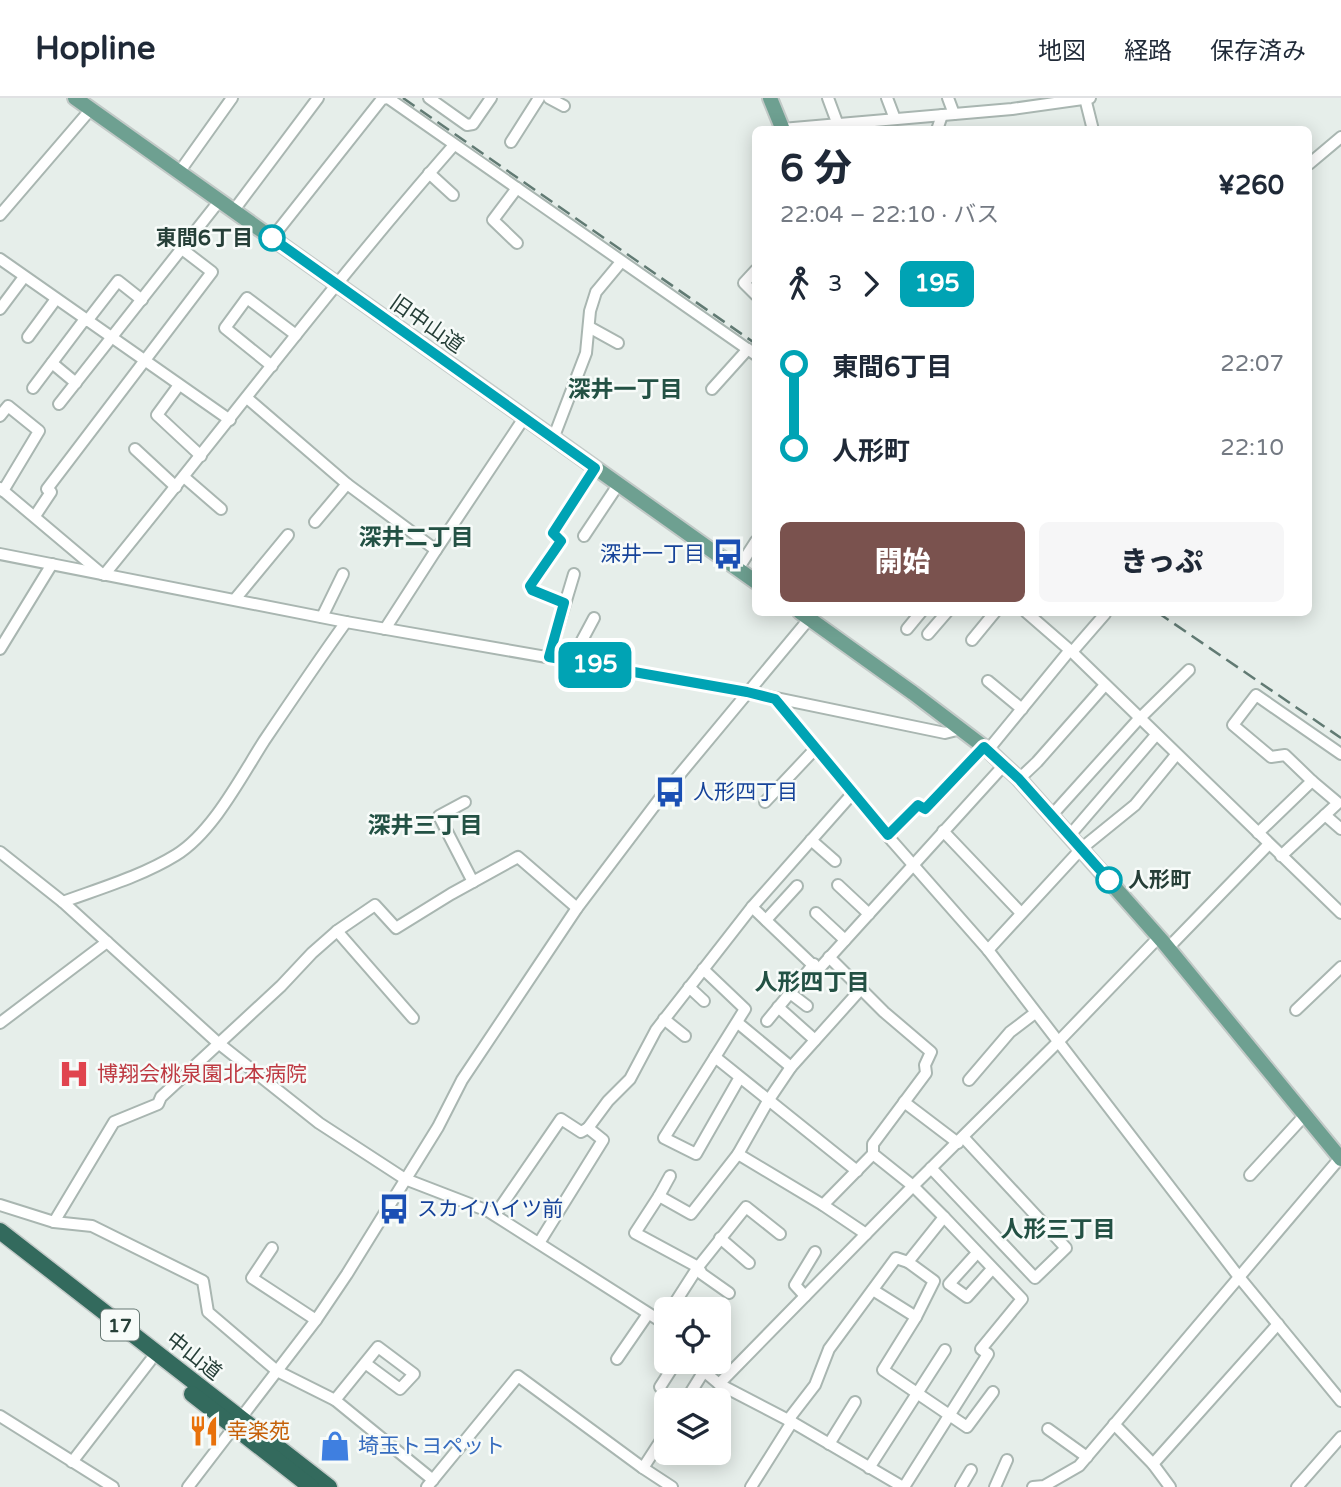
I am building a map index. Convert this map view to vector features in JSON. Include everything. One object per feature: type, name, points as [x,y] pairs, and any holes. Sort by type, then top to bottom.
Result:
[{"type":"highway","name":"中山道","points":[[0,1231],[236,1422],[311,1487]]},
{"type":"highway","name":"中山道","points":[[0,1244],[150,1362],[329,1487]]},
{"type":"main road","name":"旧中山道","points":[[75,98],[752,579]]},
{"type":"main road","points":[[770,98],[782,126]]},
{"type":"main road","points":[[809,616],[1005,764],[1163,942],[1340,1159]]},
{"type":"street","points":[[180,171],[232,98]]},
{"type":"street","points":[[234,210],[318,98]]},
{"type":"street","points":[[272,238],[382,99],[387,98],[752,352],[712,389]]},
{"type":"street","points":[[429,98],[467,125],[473,124],[491,98]]},
{"type":"street","points":[[511,142],[539,98]]},
{"type":"street","points":[[549,98],[564,106]]},
{"type":"street","points":[[828,98],[838,125]]},
{"type":"street","points":[[887,98],[891,123]]},
{"type":"street","points":[[948,98],[954,114]]},
{"type":"street","points":[[824,126],[891,123],[1010,104],[1087,98],[1092,126]]},
{"type":"street","points":[[0,215],[91,109]]},
{"type":"street","points":[[938,126],[942,115]]},
{"type":"street","points":[[1312,162],[1341,138]]},
{"type":"street","points":[[104,575],[230,420],[335,284],[454,145]]},
{"type":"street","points":[[429,173],[453,195]]},
{"type":"street","points":[[517,188],[493,219],[517,243]]},
{"type":"street","points":[[59,404],[220,200]]},
{"type":"street","points":[[35,516],[51,492],[47,489],[212,272],[183,249]]},
{"type":"street","points":[[0,259],[230,420]]},
{"type":"street","points":[[553,439],[586,353],[590,311],[596,292],[621,262]]},
{"type":"street","points":[[752,274],[744,283],[752,291]]},
{"type":"street","points":[[0,309],[24,276]]},
{"type":"street","points":[[33,388],[118,281],[142,300]]},
{"type":"street","points":[[272,366],[225,328],[247,298],[296,335]]},
{"type":"street","points":[[28,337],[56,299]]},
{"type":"street","points":[[589,327],[618,343]]},
{"type":"street","points":[[52,363],[76,383]]},
{"type":"street","points":[[180,385],[157,415],[201,456]]},
{"type":"street","points":[[247,398],[346,484],[436,550]]},
{"type":"street","points":[[0,416],[8,405],[39,431],[1,489],[104,575]]},
{"type":"street","points":[[385,629],[524,418]]},
{"type":"street","points":[[135,449],[176,487]]},
{"type":"street","points":[[564,603],[532,590],[530,586],[561,541],[553,533],[595,468]]},
{"type":"street","points":[[184,477],[222,509]]},
{"type":"street","points":[[315,522],[346,484]]},
{"type":"street","points":[[584,536],[618,485]]},
{"type":"street","points":[[236,598],[288,535]]},
{"type":"street","points":[[738,569],[752,547]]},
{"type":"street","points":[[0,554],[236,598],[345,622],[747,692],[945,733],[961,729]]},
{"type":"street","points":[[0,649],[52,564]]},
{"type":"street","points":[[323,617],[343,574]]},
{"type":"street","points":[[549,657],[574,574]]},
{"type":"street","points":[[188,1487],[316,1320],[443,1119],[462,1080],[577,908],[625,843],[807,616]]},
{"type":"street","points":[[907,629],[918,616]]},
{"type":"street","points":[[928,634],[944,616]]},
{"type":"street","points":[[972,640],[992,616]]},
{"type":"street","points":[[1039,616],[1176,755],[1341,913]]},
{"type":"street","points":[[888,835],[918,805],[925,809],[986,748],[1103,616]]},
{"type":"street","points":[[571,661],[594,618]]},
{"type":"street","points":[[63,902],[135,875],[178,854],[196,838],[212,819],[345,622]]},
{"type":"street","points":[[1052,815],[1189,670]]},
{"type":"street","points":[[988,681],[1022,709]]},
{"type":"street","points":[[1019,779],[1105,685]]},
{"type":"street","points":[[1281,856],[1339,803],[1284,755],[1271,757],[1233,725],[1256,695],[1341,754]]},
{"type":"street","points":[[775,699],[913,865],[988,950],[1239,1277],[1341,1401]]},
{"type":"street","points":[[1070,835],[1156,735]]},
{"type":"street","points":[[765,802],[816,748]]},
{"type":"street","points":[[988,950],[1082,848],[1135,805],[1176,755]]},
{"type":"street","points":[[752,907],[818,970],[1005,764]]},
{"type":"street","points":[[1258,833],[1312,781]]},
{"type":"street","points":[[495,1215],[561,1119],[581,1132],[588,1128],[608,1101],[630,1079],[664,1019],[752,907],[853,793]]},
{"type":"street","points":[[465,803],[439,816],[473,881]]},
{"type":"street","points":[[1325,815],[1341,829]]},
{"type":"street","points":[[943,831],[1021,913]]},
{"type":"street","points":[[811,841],[835,861]]},
{"type":"street","points":[[719,1384],[1058,1042],[1269,844]]},
{"type":"street","points":[[0,852],[63,902],[217,1042],[319,1123],[405,1179],[495,1215],[654,1317]]},
{"type":"street","points":[[54,1222],[114,1122],[159,1104],[161,1097],[217,1042],[337,931],[375,905],[396,928],[518,857],[577,908]]},
{"type":"street","points":[[838,885],[869,914]]},
{"type":"street","points":[[766,920],[797,886]]},
{"type":"street","points":[[816,913],[845,940]]},
{"type":"street","points":[[337,931],[413,1017]]},
{"type":"street","points":[[0,1023],[107,942]]},
{"type":"street","points":[[823,1205],[873,1154],[873,1144],[926,1073],[925,1065],[931,1052],[830,957]]},
{"type":"street","points":[[766,1021],[814,964]]},
{"type":"street","points":[[1296,1010],[1341,967]]},
{"type":"street","points":[[703,969],[745,1009],[664,1138],[696,1154],[740,1077]]},
{"type":"street","points":[[689,987],[704,1001]]},
{"type":"street","points":[[659,1196],[691,1214],[738,1154],[768,1101],[791,1068],[861,989]]},
{"type":"street","points":[[790,993],[807,1006]]},
{"type":"street","points":[[778,1007],[815,1040]]},
{"type":"street","points":[[969,1080],[1010,1032],[1035,1013]]},
{"type":"street","points":[[664,1019],[685,1036]]},
{"type":"street","points":[[738,1023],[791,1068]]},
{"type":"street","points":[[715,1056],[857,1171]]},
{"type":"street","points":[[904,1102],[961,1140],[1066,1248],[1035,1278],[932,1168]]},
{"type":"street","points":[[1250,1175],[1305,1115]]},
{"type":"street","points":[[539,1243],[603,1140],[588,1128]]},
{"type":"street","points":[[738,1154],[866,1234]]},
{"type":"street","points":[[707,1374],[719,1384],[790,1421],[903,1487],[988,1354],[981,1349],[1022,1299],[913,1186],[873,1154]]},
{"type":"street","points":[[1033,1487],[1044,1486],[1079,1466],[1340,1159]]},
{"type":"street","points":[[670,1176],[635,1233],[698,1267],[702,1275],[729,1293]]},
{"type":"street","points":[[0,1205],[54,1222],[92,1226],[203,1281],[208,1312],[277,1371],[335,1400],[430,1483],[518,1376],[672,1487]]},
{"type":"street","points":[[679,1297],[698,1267],[746,1207],[780,1234]]},
{"type":"street","points":[[908,1262],[944,1217]]},
{"type":"street","points":[[720,1238],[749,1263]]},
{"type":"street","points":[[272,1248],[252,1278],[316,1320]]},
{"type":"street","points":[[805,1296],[795,1285],[815,1252]]},
{"type":"street","points":[[977,1253],[949,1284],[967,1297],[992,1269]]},
{"type":"street","points":[[751,1487],[815,1385],[829,1349],[896,1258],[908,1262],[934,1281],[916,1317],[883,1370],[967,1427],[993,1392]]},
{"type":"street","points":[[873,1290],[916,1317]]},
{"type":"street","points":[[617,1359],[648,1314]]},
{"type":"street","points":[[1153,1464],[1278,1324]]},
{"type":"street","points":[[869,1468],[945,1350]]},
{"type":"street","points":[[72,1462],[150,1362]]},
{"type":"street","points":[[335,1400],[365,1363]]},
{"type":"street","points":[[660,1387],[668,1374]]},
{"type":"street","points":[[829,1444],[855,1402]]},
{"type":"street","points":[[0,1416],[113,1487]]},
{"type":"street","points":[[1114,1424],[1153,1464],[1170,1487]]},
{"type":"street","points":[[1048,1429],[1087,1457]]},
{"type":"street","points":[[1297,1487],[1341,1437]]},
{"type":"street","points":[[643,1468],[654,1451]]},
{"type":"street","points":[[995,1487],[1007,1460]]},
{"type":"street","points":[[961,1487],[971,1470]]},
{"type":"street","points":[[1056,1479],[1066,1487]]},
{"type":"railway","points":[[403,98],[752,341]]},
{"type":"railway","points":[[1163,616],[1341,738]]},
{"type":"bus line","name":"195","points":[[272,238],[595,468],[553,533],[561,541],[530,586],[532,590],[564,603],[549,657],[775,699],[888,835],[918,805],[925,809],[984,747],[1019,779],[1109,880]]},
{"type":"place","name":"東間6丁目","points":[[272,238]]},
{"type":"place","name":"深井一丁目","points":[[728,554]]},
{"type":"place","name":"人形四丁目","points":[[670,792]]},
{"type":"place","name":"人形町","points":[[1109,880]]},
{"type":"place","name":"博翔会桃泉園北本病院","points":[[74,1074]]},
{"type":"place","name":"スカイハイツ前","points":[[394,1209]]},
{"type":"place","name":"幸楽苑","points":[[204,1431]]},
{"type":"place","name":"埼玉トヨペット","points":[[335,1446]]},
{"type":"district","name":"深井一丁目","points":[[625,389]]},
{"type":"district","name":"深井二丁目","points":[[416,537]]},
{"type":"district","name":"深井三丁目","points":[[425,825]]},
{"type":"district","name":"人形四丁目","points":[[812,982]]},
{"type":"district","name":"人形三丁目","points":[[1058,1229]]}]
